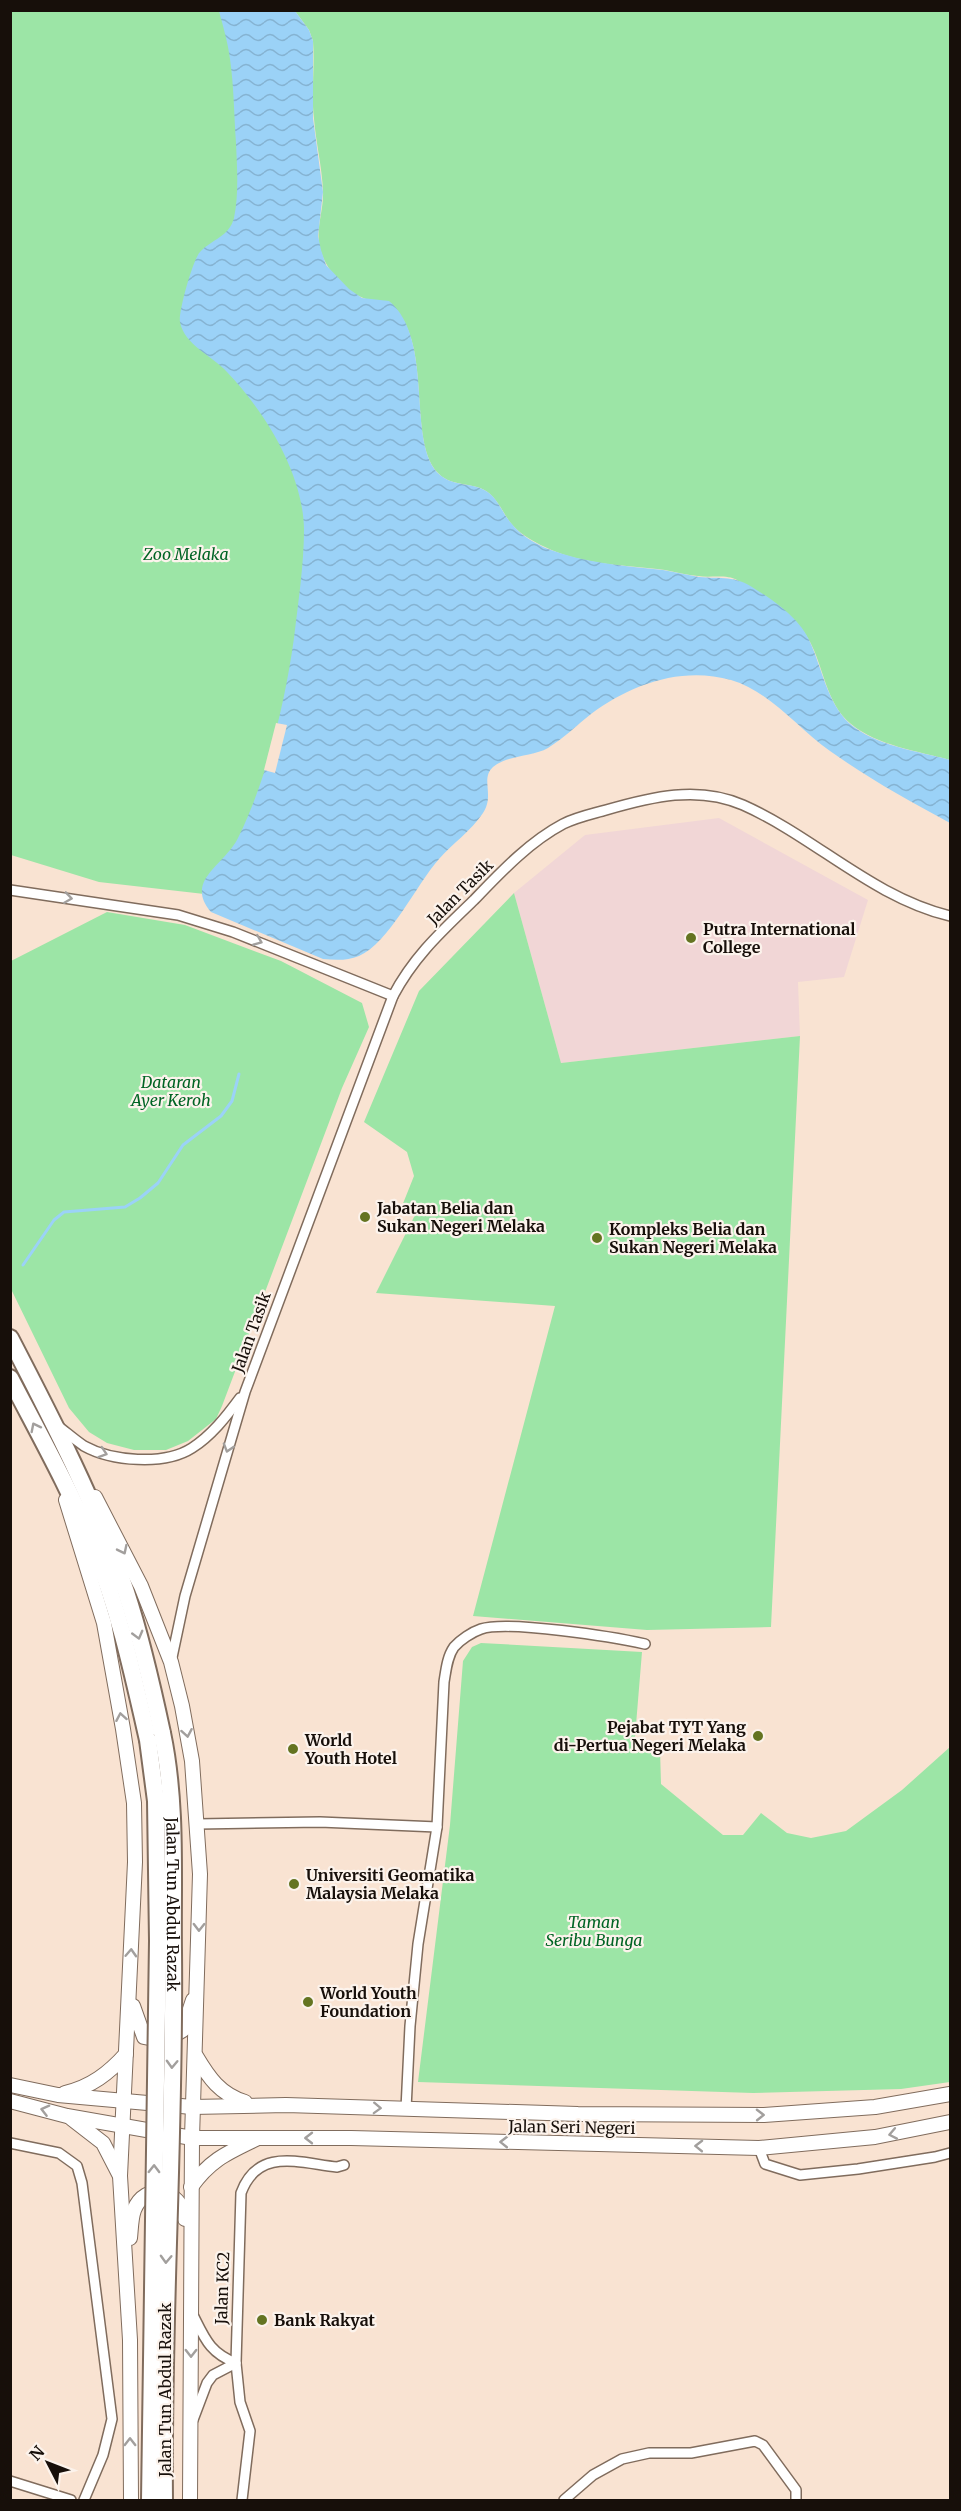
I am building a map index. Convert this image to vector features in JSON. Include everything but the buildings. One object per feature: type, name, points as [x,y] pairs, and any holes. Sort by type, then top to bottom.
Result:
[{"type":"highway","name":"Jalan Tun Abdul Razak","points":[[10,1338],[73,1463],[126,1593],[153,1692],[158,1941],[150,2500]]},
{"type":"highway","name":"Jalan Tun Abdul Razak","points":[[10,1378],[60,1475],[93,1546],[112,1598],[155,1737],[167,1757],[172,1837],[174,2015],[165,2279],[164,2500]]},
{"type":"main road","points":[[73,1463],[89,1486],[120,1542],[141,1586],[171,1662],[192,1761],[200,1874],[196,2056],[192,2107],[190,2500]]},
{"type":"main road","points":[[60,1475],[104,1623],[134,1803],[135,1862],[120,2176],[130,2340],[131,2500]]},
{"type":"main road","points":[[129,1993],[144,2037],[164,2041],[183,2030],[198,1987]]},
{"type":"main road","points":[[58,2095],[78,2090],[96,2081],[113,2069],[126,2054]]},
{"type":"main road","points":[[196,2056],[217,2087],[229,2097],[255,2105]]},
{"type":"main road","name":"Jalan Seri Negeri","points":[[10,2085],[58,2095],[192,2107],[255,2105],[578,2114],[764,2115],[875,2107],[951,2094]]},
{"type":"main road","name":"Jalan Seri Negeri","points":[[10,2101],[67,2116],[192,2138],[759,2148],[875,2137],[951,2122]]},
{"type":"main road","points":[[67,2116],[103,2143],[120,2176]]},
{"type":"main road","points":[[191,2187],[203,2170],[215,2160],[258,2138]]},
{"type":"main road","points":[[126,2273],[134,2209],[145,2197],[160,2191],[176,2196],[184,2207],[191,2264]]},
{"type":"street","name":"Jalan Tasik","points":[[171,1662],[185,1596],[245,1392],[393,996],[403,977],[422,951],[525,850],[553,830],[576,818],[656,795],[721,796],[744,805],[866,879],[914,903],[951,916]]},
{"type":"street","points":[[10,890],[178,915],[233,932],[393,996]]},
{"type":"street","name":"Jalan Tasik","points":[[54,1423],[83,1445],[105,1455],[131,1459],[166,1458],[190,1449],[221,1423],[245,1392]]},
{"type":"street","points":[[406,2109],[410,2026],[418,1944],[437,1827],[444,1682],[447,1662],[454,1647],[481,1629],[494,1627],[542,1629],[645,1644]]},
{"type":"street","points":[[198,1824],[320,1822],[437,1827]]},
{"type":"street","points":[[10,2143],[59,2153],[77,2166],[82,2183],[112,2419],[104,2455],[84,2500]]},
{"type":"street","points":[[759,2148],[765,2164],[800,2175],[858,2169],[951,2153]]},
{"type":"street","name":"Jalan KC2","points":[[242,2500],[250,2431],[240,2402],[236,2363],[241,2193],[245,2183],[261,2165],[272,2161],[337,2167],[344,2165]]},
{"type":"street","points":[[191,2311],[211,2348],[222,2357],[236,2363]]},
{"type":"street","points":[[191,2423],[213,2375],[236,2363]]},
{"type":"street","points":[[564,2500],[593,2475],[622,2459],[649,2453],[691,2453],[754,2441],[763,2445],[796,2490],[796,2500]]},
{"type":"street","points":[[10,2481],[71,2500]]},
{"type":"shaded area","name":"Putra International College","points":[[719,818],[868,900],[844,977],[798,982],[800,1036],[561,1063],[514,893],[585,835]]},
{"type":"green space","name":"Zoo Melaka","points":[[10,11],[245,11],[377,545],[248,899],[99,882],[11,855]]},
{"type":"green space","points":[[295,11],[950,11],[950,760],[886,743],[873,738],[851,724],[836,706],[809,640],[796,622],[777,606],[737,580],[728,577],[698,576],[589,561],[559,553],[535,542],[517,529],[496,500],[484,490],[451,481],[439,474],[430,460],[424,442],[418,375],[409,331],[399,314],[389,304],[361,297],[342,284],[327,266],[321,252],[318,237],[323,191],[313,109],[313,41],[309,30]]},
{"type":"green space","name":"Kompleks Belia dan Sukan Negeri Melaka","points":[[514,893],[561,1063],[800,1036],[771,1627],[647,1630],[473,1616],[555,1306],[376,1293],[416,1213],[402,1206],[414,1176],[407,1152],[364,1122],[419,991]]},
{"type":"green space","name":"Dataran Ayer Keroh","points":[[107,912],[185,925],[281,961],[362,1003],[369,1027],[342,1088],[216,1419],[188,1441],[166,1450],[134,1450],[107,1443],[89,1432],[69,1408],[11,1289],[11,961]]},
{"type":"green space","name":"Taman Seribu Bunga","points":[[481,1643],[642,1652],[634,1749],[660,1749],[661,1784],[723,1835],[743,1835],[761,1813],[787,1833],[811,1838],[846,1831],[902,1790],[950,1747],[950,2082],[901,2089],[753,2093],[418,2082],[450,1825],[463,1661],[472,1647]]},
{"type":"water","points":[[219,11],[295,11],[309,30],[313,41],[313,118],[323,192],[318,236],[321,250],[326,265],[349,289],[362,298],[389,301],[403,318],[412,340],[417,365],[424,441],[430,461],[440,475],[445,479],[486,491],[519,531],[548,549],[576,558],[605,563],[734,580],[748,585],[771,599],[794,619],[806,634],[830,695],[849,723],[859,731],[884,742],[950,760],[950,823],[844,761],[759,693],[731,680],[713,676],[676,677],[658,680],[623,694],[606,703],[548,748],[505,760],[493,767],[489,772],[488,800],[483,813],[430,870],[381,939],[359,956],[336,960],[323,959],[211,912],[204,901],[202,891],[204,882],[238,838],[258,791],[274,740],[294,638],[304,529],[297,486],[268,424],[227,372],[193,344],[180,322],[190,275],[197,257],[200,252],[228,230],[236,209],[237,171],[232,80],[228,47]]},
{"type":"pier","points":[[276,723],[287,725],[275,773],[264,770]]},
{"type":"waterway","points":[[23,1265],[54,1220],[64,1212],[125,1207],[158,1183],[183,1145],[221,1116],[232,1101],[239,1074]]},
{"type":"place","name":"Putra International College","points":[[691,938]]},
{"type":"place","name":"Jabatan Belia dan Sukan Negeri Melaka","points":[[365,1217]]},
{"type":"place","name":"Kompleks Belia dan Sukan Negeri Melaka","points":[[597,1238]]},
{"type":"place","name":"Pejabat TYT Yang di-Pertua Negeri Melaka","points":[[758,1736]]},
{"type":"place","name":"World Youth Hotel","points":[[293,1749]]},
{"type":"place","name":"Universiti Geomatika Malaysia Melaka","points":[[294,1884]]},
{"type":"place","name":"World Youth Foundation","points":[[308,2002]]},
{"type":"place","name":"Bank Rakyat","points":[[262,2320]]}]
